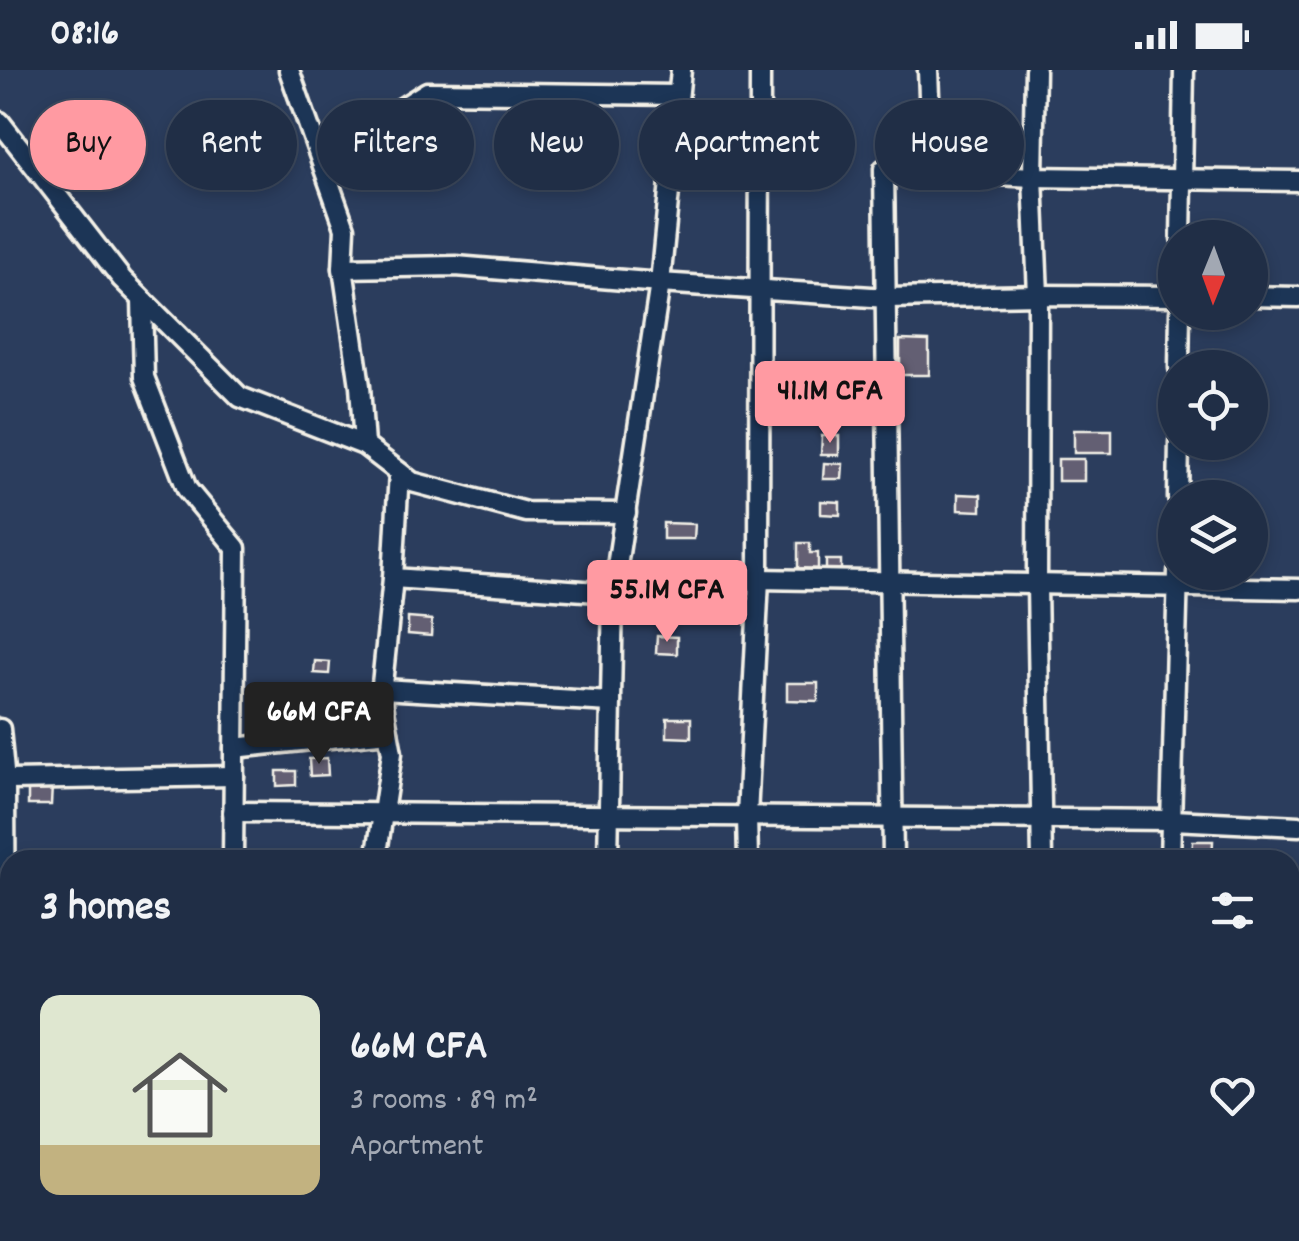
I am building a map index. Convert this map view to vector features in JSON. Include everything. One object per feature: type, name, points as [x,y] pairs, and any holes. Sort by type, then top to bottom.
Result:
[{"type":"street","points":[[290,70],[317,147]]},
{"type":"street","points":[[608,850],[613,593],[660,283],[680,70]]},
{"type":"street","points":[[748,850],[759,579],[760,70]]},
{"type":"street","points":[[928,70],[929,100]]},
{"type":"street","points":[[1035,70],[1042,850]]},
{"type":"street","points":[[1181,220],[1184,70]]},
{"type":"street","points":[[413,100],[426,92],[678,95]]},
{"type":"street","points":[[0,122],[122,279],[240,397],[364,445],[412,482],[526,512],[626,513]]},
{"type":"street","points":[[1024,176],[1299,182]]},
{"type":"street","points":[[332,190],[345,228],[343,268],[364,445]]},
{"type":"street","points":[[885,190],[893,850]]},
{"type":"street","points":[[343,268],[456,266],[888,298],[1158,296]]},
{"type":"street","points":[[1268,296],[1299,296]]},
{"type":"street","points":[[142,300],[144,377],[187,489],[236,548],[233,850]]},
{"type":"street","points":[[378,850],[392,753],[382,689],[399,472]]},
{"type":"street","points":[[393,578],[613,593],[651,584],[759,579],[1037,586],[1158,581]]},
{"type":"street","points":[[1268,587],[1299,589]]},
{"type":"street","points":[[1170,850],[1178,590]]},
{"type":"street","points":[[382,689],[611,702]]},
{"type":"street","points":[[0,730],[3,850]]},
{"type":"street","points":[[234,748],[388,732]]},
{"type":"street","points":[[2,782],[234,776]]},
{"type":"street","points":[[234,812],[892,816],[1299,826]]},
{"type":"building","points":[[900,340],[929,341],[929,375],[900,375]]},
{"type":"building","points":[[1074,430],[1112,430],[1112,453],[1074,453]]},
{"type":"building","points":[[822,436],[839,436],[839,455],[821,455]]},
{"type":"building","points":[[1058,459],[1084,459],[1084,481],[1058,481]]},
{"type":"building","points":[[824,463],[843,464],[842,479],[823,479]]},
{"type":"building","points":[[958,494],[981,495],[981,511],[958,510]]},
{"type":"building","points":[[821,501],[840,502],[840,515],[821,514]]},
{"type":"building","points":[[663,523],[695,524],[694,539],[663,539]]},
{"type":"building","points":[[798,543],[810,543],[810,553],[818,553],[818,569],[798,568]]},
{"type":"building","points":[[826,560],[841,560],[841,573],[826,573]]},
{"type":"building","points":[[408,618],[432,620],[431,636],[408,634]]},
{"type":"building","points":[[657,636],[677,637],[677,654],[656,653]]},
{"type":"building","points":[[315,661],[330,662],[329,674],[314,673]]},
{"type":"building","points":[[787,683],[818,683],[818,701],[787,700]]},
{"type":"building","points":[[667,718],[691,718],[691,738],[667,737]]},
{"type":"building","points":[[327,758],[328,775],[310,776],[309,759]]},
{"type":"building","points":[[277,771],[296,771],[296,785],[277,786]]},
{"type":"building","points":[[28,786],[52,786],[51,805],[28,805]]},
{"type":"building","points":[[1193,841],[1213,841],[1213,850],[1193,850]]}]
